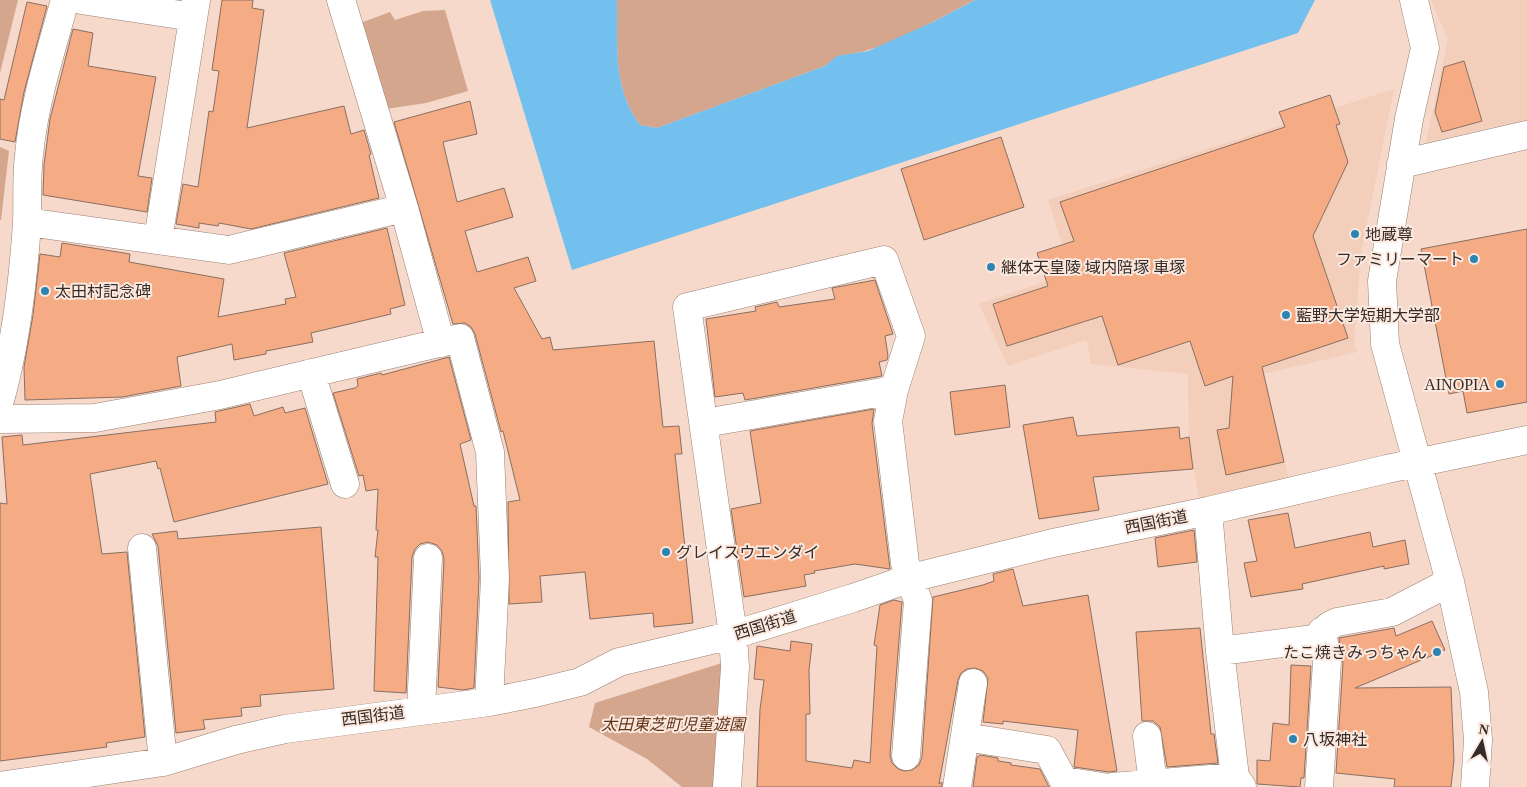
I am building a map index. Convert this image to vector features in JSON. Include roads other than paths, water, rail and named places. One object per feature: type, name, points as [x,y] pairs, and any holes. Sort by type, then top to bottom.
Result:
[{"type":"street","points":[[0,400],[11,353],[27,222],[27,174],[38,98],[65,0]]},
{"type":"street","points":[[81,0],[194,9],[158,240]]},
{"type":"street","points":[[341,0],[404,208],[441,344]]},
{"type":"street","points":[[1414,0],[1425,48],[1402,164],[1382,281],[1382,310],[1385,344],[1416,464],[1450,582],[1474,692],[1478,720],[1475,787]]},
{"type":"street","points":[[1402,164],[1527,135]]},
{"type":"street","points":[[27,222],[229,250],[404,208]]},
{"type":"street","points":[[727,787],[735,667],[733,635],[705,423],[687,306],[884,260],[912,336],[894,390],[888,422],[905,563],[918,601],[918,627],[906,756]]},
{"type":"street","points":[[0,420],[95,418],[220,395],[460,338],[490,452],[495,578],[489,702]]},
{"type":"street","points":[[311,373],[345,484]]},
{"type":"street","points":[[705,423],[894,390]]},
{"type":"street","name":"西国街道","points":[[0,786],[163,762],[236,740],[285,729],[489,702],[580,682],[619,662],[733,635],[911,578],[1053,543],[1208,512],[1387,469],[1527,440]]},
{"type":"street","points":[[1112,787],[1239,782],[1220,650],[1208,512]]},
{"type":"street","points":[[142,548],[163,762]]},
{"type":"street","points":[[421,710],[428,558]]},
{"type":"street","points":[[1220,650],[1314,639],[1322,631],[1337,622],[1392,612],[1450,582]]},
{"type":"street","points":[[1319,787],[1327,662],[1322,631]]},
{"type":"street","points":[[957,787],[973,683]]},
{"type":"street","points":[[965,736],[1047,750],[1064,781],[1103,787]]},
{"type":"street","points":[[1147,736],[1153,784]]},
{"type":"water","points":[[490,0],[617,0],[618,65],[625,96],[631,111],[640,125],[657,128],[825,66],[837,56],[868,51],[933,22],[975,0],[1315,0],[1298,33],[572,270]]},
{"type":"place","name":"地蔵尊","points":[[1355,234]]},
{"type":"place","name":"ファミリーマート","points":[[1474,259]]},
{"type":"place","name":"継体天皇陵 域内陪塚 車塚","points":[[991,267]]},
{"type":"place","name":"太田村記念碑","points":[[45,291]]},
{"type":"place","name":"藍野大学短期大学部","points":[[1286,315]]},
{"type":"place","name":"AINOPIA","points":[[1500,384]]},
{"type":"place","name":"グレイスウエンダイ","points":[[666,552]]},
{"type":"place","name":"たこ焼きみっちゃん","points":[[1437,652]]},
{"type":"place","name":"八坂神社","points":[[1293,739]]},
{"type":"park label","name":"太田東芝町児童遊園","points":[[673,724]]}]
